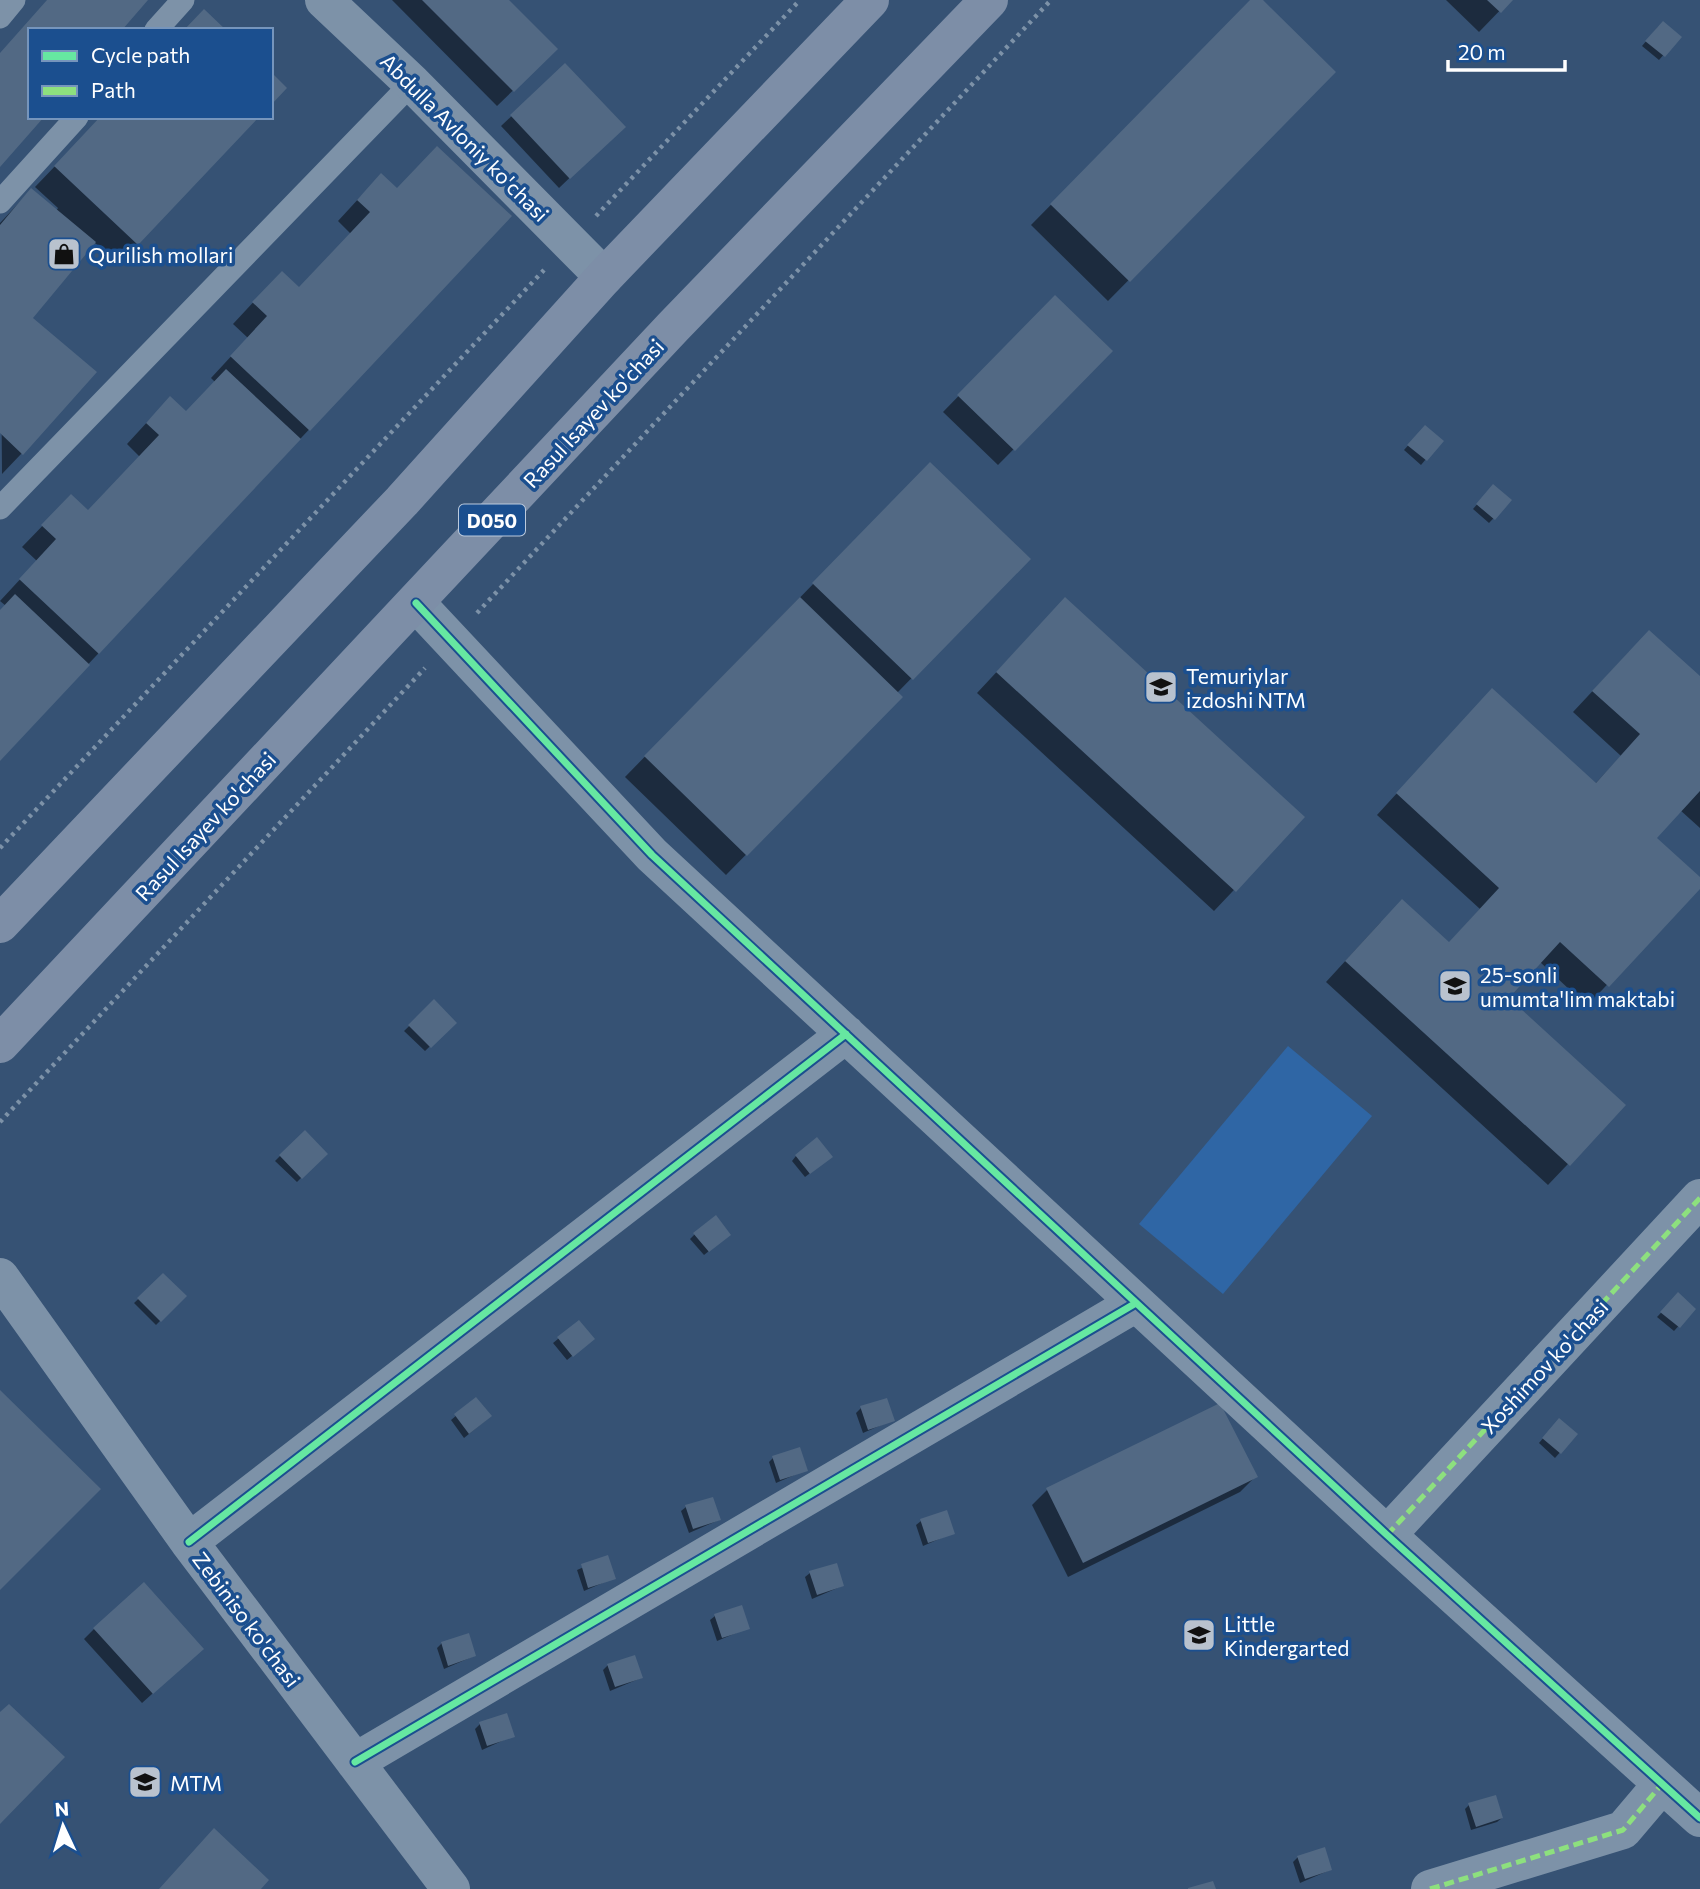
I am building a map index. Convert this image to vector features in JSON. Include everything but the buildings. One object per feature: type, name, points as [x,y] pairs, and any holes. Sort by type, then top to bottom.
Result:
[{"type":"main road","points":[[0,924],[402,501],[604,276],[870,0]]},
{"type":"main road","name":"Rasul Isayev ko'chasi","points":[[0,1044],[683,317],[989,0]]},
{"type":"street","name":"Abdulla Avloniy ko'chasi","points":[[324,0],[412,83],[604,276]]},
{"type":"street","points":[[416,603],[652,855],[1387,1535],[1700,1818]]},
{"type":"street","points":[[189,1542],[846,1034]]},
{"type":"street","name":"Xoshimov ko'chasi","points":[[1387,1535],[1700,1198]]},
{"type":"street","name":"Zebiniso ko'chasi","points":[[0,1277],[189,1542],[451,1889]]},
{"type":"street","points":[[355,1762],[1136,1303]]},
{"type":"street","points":[[1430,1889],[1623,1830],[1662,1784]]},
{"type":"lane","points":[[0,16],[14,0]]},
{"type":"lane","points":[[158,28],[183,0]]},
{"type":"lane","points":[[0,508],[412,83]]},
{"type":"lane","points":[[0,202],[75,119]]},
{"type":"path","points":[[0,848],[800,0]]},
{"type":"path","points":[[0,1122],[1051,0]]},
{"type":"shaded area","points":[[1288,1046],[1372,1116],[1223,1294],[1139,1224]]},
{"type":"marked path","points":[[1387,1535],[1700,1198]]},
{"type":"marked path","points":[[1430,1889],[1623,1830],[1662,1784]]},
{"type":"cycle path","points":[[416,603],[652,855],[1387,1535],[1700,1818]]},
{"type":"cycle path","points":[[189,1542],[846,1034]]},
{"type":"cycle path","points":[[355,1762],[1136,1303]]},
{"type":"place","name":"Qurilish mollari","points":[[64,254]]},
{"type":"place","name":"Temuriylar izdoshi NTM","points":[[1161,687]]},
{"type":"place","name":"25-sonli umumta'lim maktabi","points":[[1455,986]]},
{"type":"place","name":"Little Kindergarted","points":[[1199,1635]]},
{"type":"place","name":"MTM","points":[[145,1782]]}]
